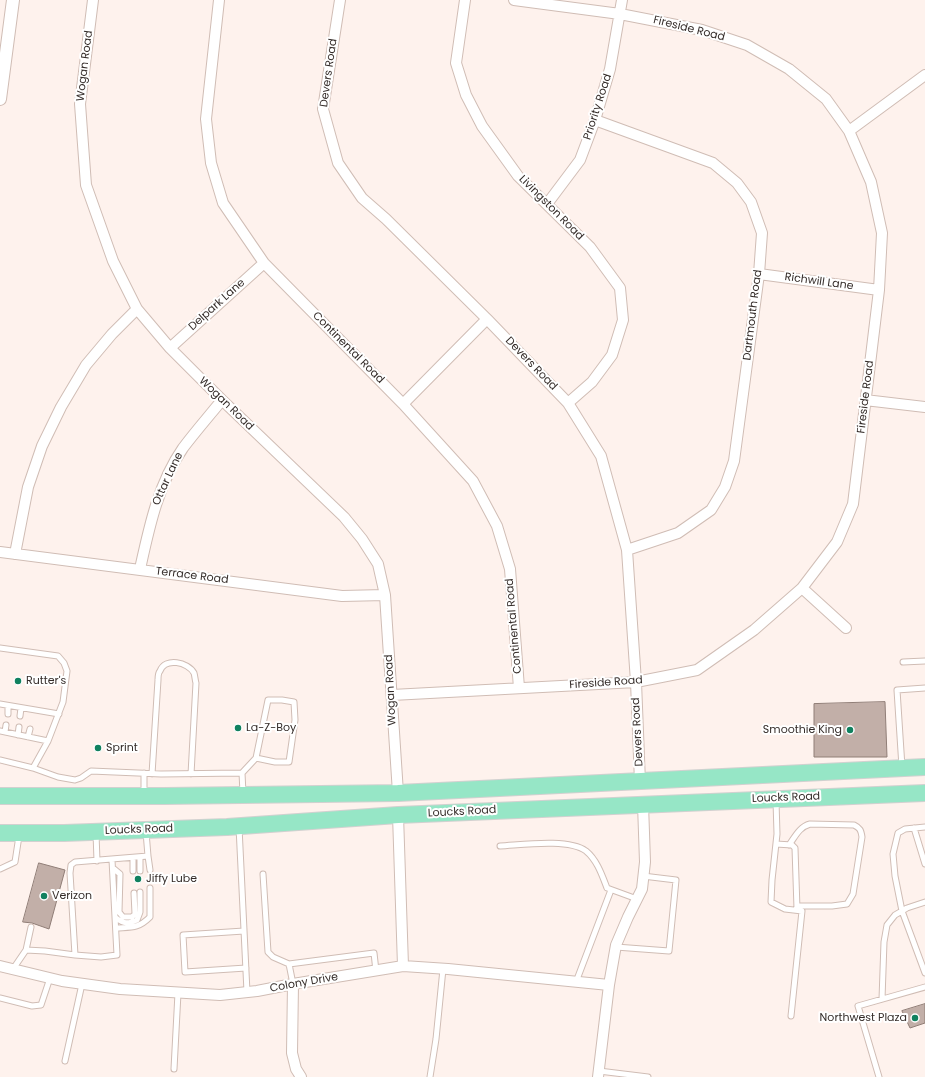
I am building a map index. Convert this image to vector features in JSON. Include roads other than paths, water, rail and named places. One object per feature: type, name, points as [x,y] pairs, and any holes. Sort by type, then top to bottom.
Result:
[{"type":"highway","name":"Loucks Road","points":[[0,796],[398,793],[925,767]]},
{"type":"highway","points":[[0,791],[24,796]]},
{"type":"highway","name":"Loucks Road","points":[[0,833],[96,832],[239,826],[398,815],[925,792]]},
{"type":"street","points":[[0,99],[13,0]]},
{"type":"street","name":"Wogan Road","points":[[93,0],[80,104],[86,185],[113,261],[138,309],[170,348],[339,512],[358,533],[378,564],[385,595],[398,793]]},
{"type":"street","name":"Continental Road","points":[[219,0],[206,119],[211,163],[223,203],[264,263],[403,404],[473,481],[497,526],[510,570],[519,688]]},
{"type":"street","name":"Devers Road","points":[[340,0],[323,109],[338,163],[362,198],[386,219],[487,319],[568,403],[601,456],[627,550],[636,682],[640,782]]},
{"type":"street","name":"Livingston Road","points":[[466,0],[456,63],[466,95],[482,126],[518,176],[590,247],[620,288],[623,320],[612,355],[592,382],[568,403]]},
{"type":"street","name":"Fireside Road","points":[[392,695],[636,682],[697,670],[754,630],[802,588],[837,542],[854,504],[879,290],[882,233],[871,182],[849,131],[826,99],[788,68],[747,45],[702,30],[620,14],[514,0]]},
{"type":"street","name":"Priority Road","points":[[547,204],[580,160],[595,120],[610,69],[622,0]]},
{"type":"street","points":[[849,131],[925,75]]},
{"type":"street","name":"Dartmouth Road","points":[[595,120],[713,163],[737,183],[750,202],[762,233],[734,461],[725,487],[711,510],[678,533],[627,550]]},
{"type":"street","name":"Delpark Lane","points":[[170,348],[264,263]]},
{"type":"street","name":"Richwill Lane","points":[[758,274],[879,290]]},
{"type":"street","points":[[15,554],[28,487],[42,446],[60,407],[86,365],[112,334],[138,309]]},
{"type":"street","points":[[403,404],[487,319]]},
{"type":"street","name":"Ottar Lane","points":[[140,569],[153,513],[168,475],[182,449],[222,400]]},
{"type":"street","points":[[865,400],[925,407]]},
{"type":"street","name":"Terrace Road","points":[[0,552],[342,596],[385,595]]},
{"type":"street","points":[[802,588],[846,628]]},
{"type":"street","points":[[599,1074],[609,985],[616,947],[628,917],[642,889],[645,862],[643,804]]},
{"type":"street","points":[[398,815],[403,966]]},
{"type":"street","name":"Colony Drive","points":[[0,966],[82,984],[120,989],[220,995],[257,992],[294,984],[403,966],[443,968],[609,985]]},
{"type":"street","points":[[294,984],[292,1053],[296,1069],[301,1077]]},
{"type":"lane","points":[[0,648],[58,656],[67,671],[63,702],[59,714],[48,741],[33,768]]},
{"type":"lane","points":[[903,662],[925,661]]},
{"type":"lane","points":[[152,774],[160,669],[167,663],[180,663],[189,667],[194,674],[196,683],[191,774]]},
{"type":"lane","points":[[902,768],[897,690],[925,688]]},
{"type":"lane","points":[[243,795],[242,773],[256,758],[268,700],[294,702],[295,720],[289,762],[275,762],[256,758]]},
{"type":"lane","points":[[0,704],[59,714]]},
{"type":"lane","points":[[8,706],[8,714]]},
{"type":"lane","points":[[20,716],[21,708]]},
{"type":"lane","points":[[31,717],[32,710]]},
{"type":"lane","points":[[6,725],[2,732],[48,741]]},
{"type":"lane","points":[[18,735],[19,727]]},
{"type":"lane","points":[[28,737],[30,728]]},
{"type":"lane","points":[[0,760],[33,768],[58,777],[74,780],[81,778],[91,771],[152,774],[242,773]]},
{"type":"lane","points":[[144,773],[144,796]]},
{"type":"lane","points":[[776,798],[778,834],[772,880],[771,902],[785,909],[847,904],[853,894],[862,837],[861,830],[854,825],[810,824],[804,826],[789,845]]},
{"type":"lane","points":[[239,826],[247,992]]},
{"type":"lane","points":[[925,827],[905,829],[898,833],[893,854],[895,876],[902,911],[925,973]]},
{"type":"lane","points":[[914,828],[925,864]]},
{"type":"lane","points":[[146,830],[150,870]]},
{"type":"lane","points":[[96,832],[97,861]]},
{"type":"lane","points":[[0,869],[14,862],[20,833]]},
{"type":"lane","points":[[500,846],[558,843],[585,850],[600,869],[608,888],[637,899]]},
{"type":"lane","points":[[776,844],[789,845],[795,848],[797,908]]},
{"type":"lane","points":[[75,955],[70,870],[71,865],[75,862],[148,856]]},
{"type":"lane","points":[[140,857],[140,871]]},
{"type":"lane","points":[[133,858],[133,871]]},
{"type":"lane","points":[[26,950],[101,957],[117,955],[114,868],[112,860]]},
{"type":"lane","points":[[114,868],[120,874],[119,912],[123,917],[132,917],[135,914],[137,892],[140,912],[137,920],[130,924],[122,923],[116,918]]},
{"type":"lane","points":[[263,874],[268,952],[273,957],[289,964],[374,953],[376,971]]},
{"type":"lane","points":[[616,947],[669,951],[676,880],[643,876]]},
{"type":"lane","points":[[116,928],[137,927],[150,918],[150,888]]},
{"type":"lane","points":[[576,982],[611,890]]},
{"type":"lane","points":[[882,999],[884,942],[887,925],[895,915],[907,908],[925,902]]},
{"type":"lane","points":[[791,1016],[802,911],[797,908]]},
{"type":"lane","points":[[13,969],[26,950],[31,927]]},
{"type":"lane","points":[[244,931],[183,935],[185,972],[246,968]]},
{"type":"lane","points":[[289,964],[294,984]]},
{"type":"lane","points":[[430,1077],[436,1039],[443,968]]},
{"type":"lane","points":[[0,998],[32,1006],[41,1004],[50,978]]},
{"type":"lane","points":[[65,1061],[82,984]]},
{"type":"lane","points":[[879,1077],[858,1006],[925,987]]},
{"type":"lane","points":[[174,1069],[178,993]]},
{"type":"lane","points":[[599,1074],[648,1077]]},
{"type":"place","name":"Rutter's","points":[[18,681]]},
{"type":"place","name":"La-Z-Boy","points":[[238,728]]},
{"type":"place","name":"Smoothie King","points":[[850,730]]},
{"type":"place","name":"Sprint","points":[[98,748]]},
{"type":"place","name":"Jiffy Lube","points":[[138,879]]},
{"type":"place","name":"Verizon","points":[[44,896]]},
{"type":"place","name":"Northwest Plaza","points":[[915,1018]]}]
